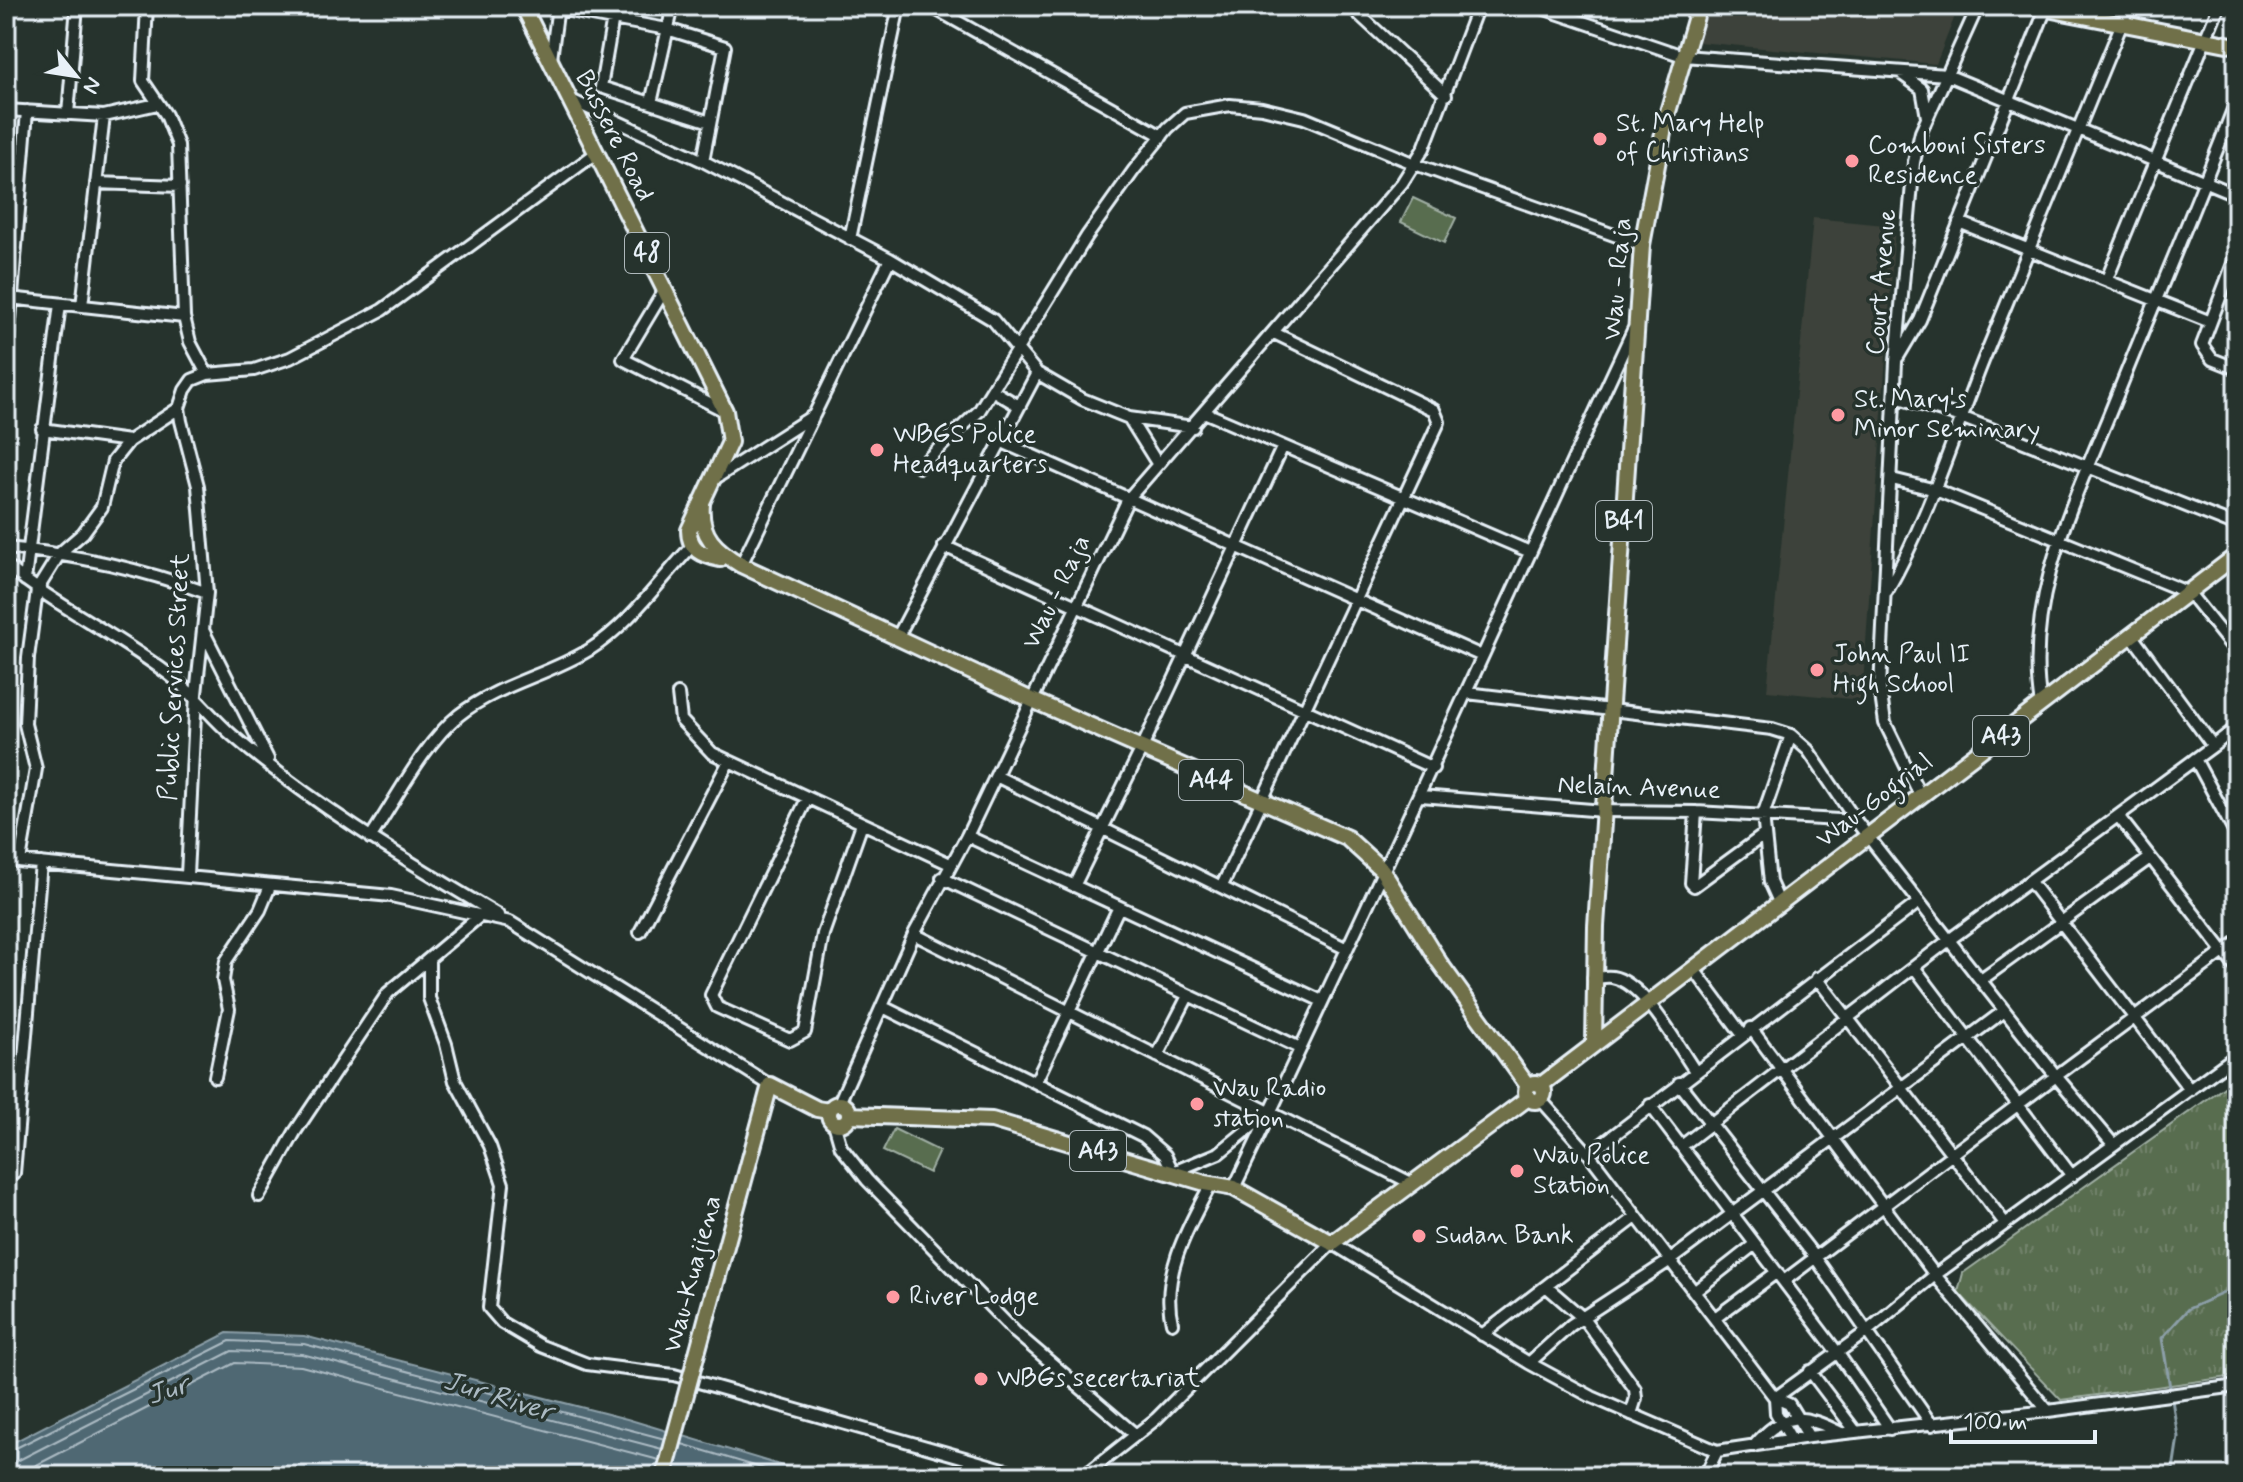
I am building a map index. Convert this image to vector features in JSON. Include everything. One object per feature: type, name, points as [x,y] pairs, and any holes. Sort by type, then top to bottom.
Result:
[{"type":"main road","name":"Bussere Road","points":[[523,6],[725,411],[730,442],[689,530],[692,546]]},
{"type":"main road","name":"Wau - Raja","points":[[1594,1043],[1593,978],[1642,245],[1657,163],[1683,56],[1699,6]]},
{"type":"main road","points":[[2042,8],[2237,46]]},
{"type":"main road","name":"A44","points":[[702,504],[702,526],[721,553],[741,565],[1032,700],[1347,838],[1382,870],[1439,962],[1535,1092]]},
{"type":"main road","name":"A44","points":[[692,546],[711,557],[720,559],[721,553]]},
{"type":"main road","name":"Wau-Gogrial","points":[[1332,1243],[1535,1092],[1594,1043],[2237,555]]},
{"type":"main road","name":"A43","points":[[770,1085],[817,1109],[838,1113],[992,1120],[1234,1188],[1332,1243]]},
{"type":"main road","name":"Wau-Kuajiena","points":[[664,1476],[770,1085]]},
{"type":"street","points":[[68,114],[77,6]]},
{"type":"street","points":[[147,6],[143,81],[178,145],[184,317],[190,342],[207,374]]},
{"type":"street","points":[[615,6],[600,84],[604,89],[710,122]]},
{"type":"street","points":[[651,103],[673,6]]},
{"type":"street","points":[[850,239],[899,6]]},
{"type":"street","points":[[930,6],[1162,136]]},
{"type":"street","points":[[1350,6],[1446,95]]},
{"type":"street","name":"Wau - Raja","points":[[838,1113],[914,934],[967,836],[1128,499],[1157,463],[1206,413],[1415,164],[1446,95],[1478,6]]},
{"type":"street","points":[[1536,6],[1683,56],[1947,75],[2237,195]]},
{"type":"street","name":"Court Avenue","points":[[1921,797],[1885,723],[1880,688],[1896,362],[1914,162],[1921,132],[1978,6]]},
{"type":"street","points":[[1884,595],[1912,546],[1936,490],[1961,417],[2076,128],[2129,6]]},
{"type":"street","points":[[2107,279],[2219,6]]},
{"type":"street","points":[[550,64],[558,8],[667,29],[725,47],[703,161]]},
{"type":"street","points":[[1896,362],[1920,320],[2042,8]]},
{"type":"street","points":[[1898,72],[1922,89],[1927,115],[1921,132]]},
{"type":"street","points":[[2041,705],[2035,670],[2038,627],[2060,539],[2237,99]]},
{"type":"street","points":[[573,101],[703,161],[890,259],[993,320],[1037,373],[1082,399],[1129,418],[1193,427]]},
{"type":"street","points":[[6,110],[104,116],[157,104]]},
{"type":"street","points":[[919,467],[966,425],[992,390],[1016,346],[1087,236],[1162,136],[1185,113],[1203,108],[1262,108],[1345,133],[1415,164],[1642,245]]},
{"type":"street","points":[[7,357],[9,298],[27,111]]},
{"type":"street","points":[[82,306],[104,116]]},
{"type":"street","points":[[20,861],[36,769],[25,724],[37,590],[60,553],[83,533],[102,507],[113,461],[129,441],[179,408],[192,380],[207,374],[254,370],[290,358],[382,310],[595,154]]},
{"type":"street","points":[[96,183],[180,186]]},
{"type":"street","points":[[1959,222],[2208,321]]},
{"type":"street","points":[[2237,253],[2202,339],[2203,351],[2212,359],[2237,369]]},
{"type":"street","points":[[741,565],[890,259]]},
{"type":"street","points":[[665,289],[623,359],[725,411]]},
{"type":"street","points":[[9,298],[184,317]]},
{"type":"street","points":[[25,580],[60,304]]},
{"type":"street","points":[[1234,1188],[1382,870],[1421,796],[1482,656],[1637,322]]},
{"type":"street","points":[[1222,886],[1439,422],[1438,413],[1274,333]]},
{"type":"street","points":[[897,638],[1037,373]]},
{"type":"street","points":[[992,390],[1019,406]]},
{"type":"street","points":[[1896,397],[1961,417],[2237,526]]},
{"type":"street","name":"Public Services Street","points":[[179,408],[198,486],[207,593],[196,694],[187,875]]},
{"type":"street","points":[[1206,413],[1530,552]]},
{"type":"street","points":[[714,479],[814,415]]},
{"type":"street","points":[[1129,418],[1157,463]]},
{"type":"street","points":[[42,429],[129,441]]},
{"type":"street","points":[[1000,441],[1482,656]]},
{"type":"street","points":[[1074,886],[1282,448]]},
{"type":"street","points":[[1892,479],[1936,490],[2189,593],[2237,653]]},
{"type":"street","points":[[370,838],[437,738],[459,715],[493,694],[591,649],[618,627],[692,546]]},
{"type":"street","points":[[944,546],[1433,768]]},
{"type":"street","points":[[6,548],[60,553],[153,574],[207,593]]},
{"type":"street","points":[[6,565],[37,590],[196,694],[230,734],[370,838],[770,1085]]},
{"type":"street","points":[[203,630],[270,765]]},
{"type":"street","points":[[2132,636],[2213,746]]},
{"type":"street","points":[[1467,693],[1772,729],[1791,735],[1808,750],[1856,821],[2004,1011],[2113,1144]]},
{"type":"street","points":[[678,694],[681,720],[688,731],[728,763],[950,864]]},
{"type":"street","points":[[1683,1145],[1949,940],[2031,883],[2237,727]]},
{"type":"street","points":[[1779,902],[1770,882],[1763,815],[1791,735]]},
{"type":"street","points":[[2195,759],[2237,837]]},
{"type":"street","points":[[640,932],[728,763]]},
{"type":"street","points":[[996,776],[1345,948]]},
{"type":"street","name":"Nelain Avenue","points":[[1421,796],[1604,811],[1696,812],[1856,821]]},
{"type":"street","points":[[807,799],[711,995],[717,1007],[790,1040],[805,1032],[823,934],[862,824]]},
{"type":"street","points":[[1696,812],[1691,883],[1694,886],[1765,834]]},
{"type":"street","points":[[2119,817],[2237,969]]},
{"type":"street","points":[[967,836],[1322,1001]]},
{"type":"street","points":[[1981,980],[2150,858]]},
{"type":"street","points":[[6,860],[391,896],[510,922]]},
{"type":"street","points":[[14,1173],[41,863]]},
{"type":"street","points":[[942,878],[1300,1048]]},
{"type":"street","points":[[2031,883],[2137,1017],[2190,1090]]},
{"type":"street","points":[[215,1077],[229,1009],[223,980],[226,961],[260,910],[270,886]]},
{"type":"street","points":[[1589,1154],[1746,1031],[1919,902]]},
{"type":"street","points":[[1036,1081],[1119,907]]},
{"type":"street","points":[[259,1196],[359,1033],[388,993],[481,915]]},
{"type":"street","points":[[914,934],[1413,1184]]},
{"type":"street","points":[[1715,1318],[1815,1257],[1885,1207],[2017,1104],[2237,942]]},
{"type":"street","points":[[429,959],[429,998],[446,1044],[455,1081],[490,1146],[503,1184],[489,1308],[502,1323],[541,1346],[587,1364],[674,1375],[1028,1476]]},
{"type":"street","points":[[1914,967],[2072,1176]]},
{"type":"street","points":[[1693,968],[1781,1067],[1935,1275],[2048,1411]]},
{"type":"street","points":[[1593,978],[1613,977],[1648,1002],[1695,1071]]},
{"type":"street","points":[[1817,978],[2004,1222]]},
{"type":"street","points":[[1157,1056],[1188,996]]},
{"type":"street","points":[[883,1007],[1143,1136],[1165,1155],[1173,1172],[1219,1153],[1270,1111]]},
{"type":"street","points":[[1529,1363],[1584,1319],[1734,1214],[1899,1086],[2004,1011]]},
{"type":"street","points":[[1775,1398],[1866,1332],[2004,1222],[2237,1055]]},
{"type":"street","points":[[1679,1083],[1815,1257],[1932,1425]]},
{"type":"street","points":[[1535,1092],[1589,1154],[1775,1398],[1780,1421],[1792,1440]]},
{"type":"street","points":[[1650,1105],[1837,1352],[1890,1429]]},
{"type":"street","points":[[838,1113],[841,1147],[867,1180],[1016,1333],[1136,1435]]},
{"type":"street","points":[[1172,1323],[1167,1303],[1174,1267],[1192,1219],[1211,1184]]},
{"type":"street","points":[[1482,1335],[1636,1217]]},
{"type":"street","points":[[1084,1476],[1136,1435],[1332,1243],[1529,1363],[1631,1414],[1717,1451],[1809,1437],[1932,1425],[2237,1386]]},
{"type":"street","points":[[1694,1292],[1755,1244]]},
{"type":"street","points":[[1547,1287],[1584,1319],[1635,1389],[1631,1414]]},
{"type":"street","points":[[1810,1371],[1856,1432]]},
{"type":"street","points":[[1775,1398],[1789,1404],[1809,1437]]},
{"type":"street","points":[[1754,1446],[1780,1421],[1797,1417],[1821,1422],[1843,1434]]},
{"type":"street","points":[[1705,1476],[1717,1451]]},
{"type":"shaded area","points":[[1708,6],[1959,6],[1936,64],[1698,42]]},
{"type":"shaded area","name":"St. Mary's Minor Seminary","points":[[1813,218],[1895,226],[1862,700],[1767,691]]},
{"type":"green space","points":[[1413,198],[1456,218],[1444,243],[1401,222]]},
{"type":"green space","points":[[2237,1078],[2237,1376],[2061,1400],[1958,1292],[1963,1273]]},
{"type":"green space","points":[[894,1129],[939,1151],[929,1173],[883,1151]]},
{"type":"water","points":[[227,1333],[304,1336],[627,1419],[816,1476],[6,1476],[6,1446]]},
{"type":"waterway","points":[[2172,1476],[2178,1437],[2162,1338],[2188,1309],[2237,1287]]},
{"type":"place","name":"St. Mary Help of Christians","points":[[1600,139]]},
{"type":"place","name":"Comboni Sisters Residence","points":[[1852,161]]},
{"type":"place","name":"St. Mary's Minor Seminary","points":[[1838,415]]},
{"type":"place","name":"WBGS Police Headquarters","points":[[877,450]]},
{"type":"place","name":"John Paul II High School","points":[[1817,670]]},
{"type":"place","name":"Wau Radio station","points":[[1197,1104]]},
{"type":"place","name":"Wau Police Station","points":[[1517,1171]]},
{"type":"place","name":"Sudan Bank","points":[[1419,1236]]},
{"type":"place","name":"River Lodge","points":[[893,1297]]},
{"type":"place","name":"WBGs secertariat","points":[[981,1379]]},
{"type":"water label","name":"Jur","points":[[168,1391]]},
{"type":"water label","name":"Jur River","points":[[498,1397]]}]
